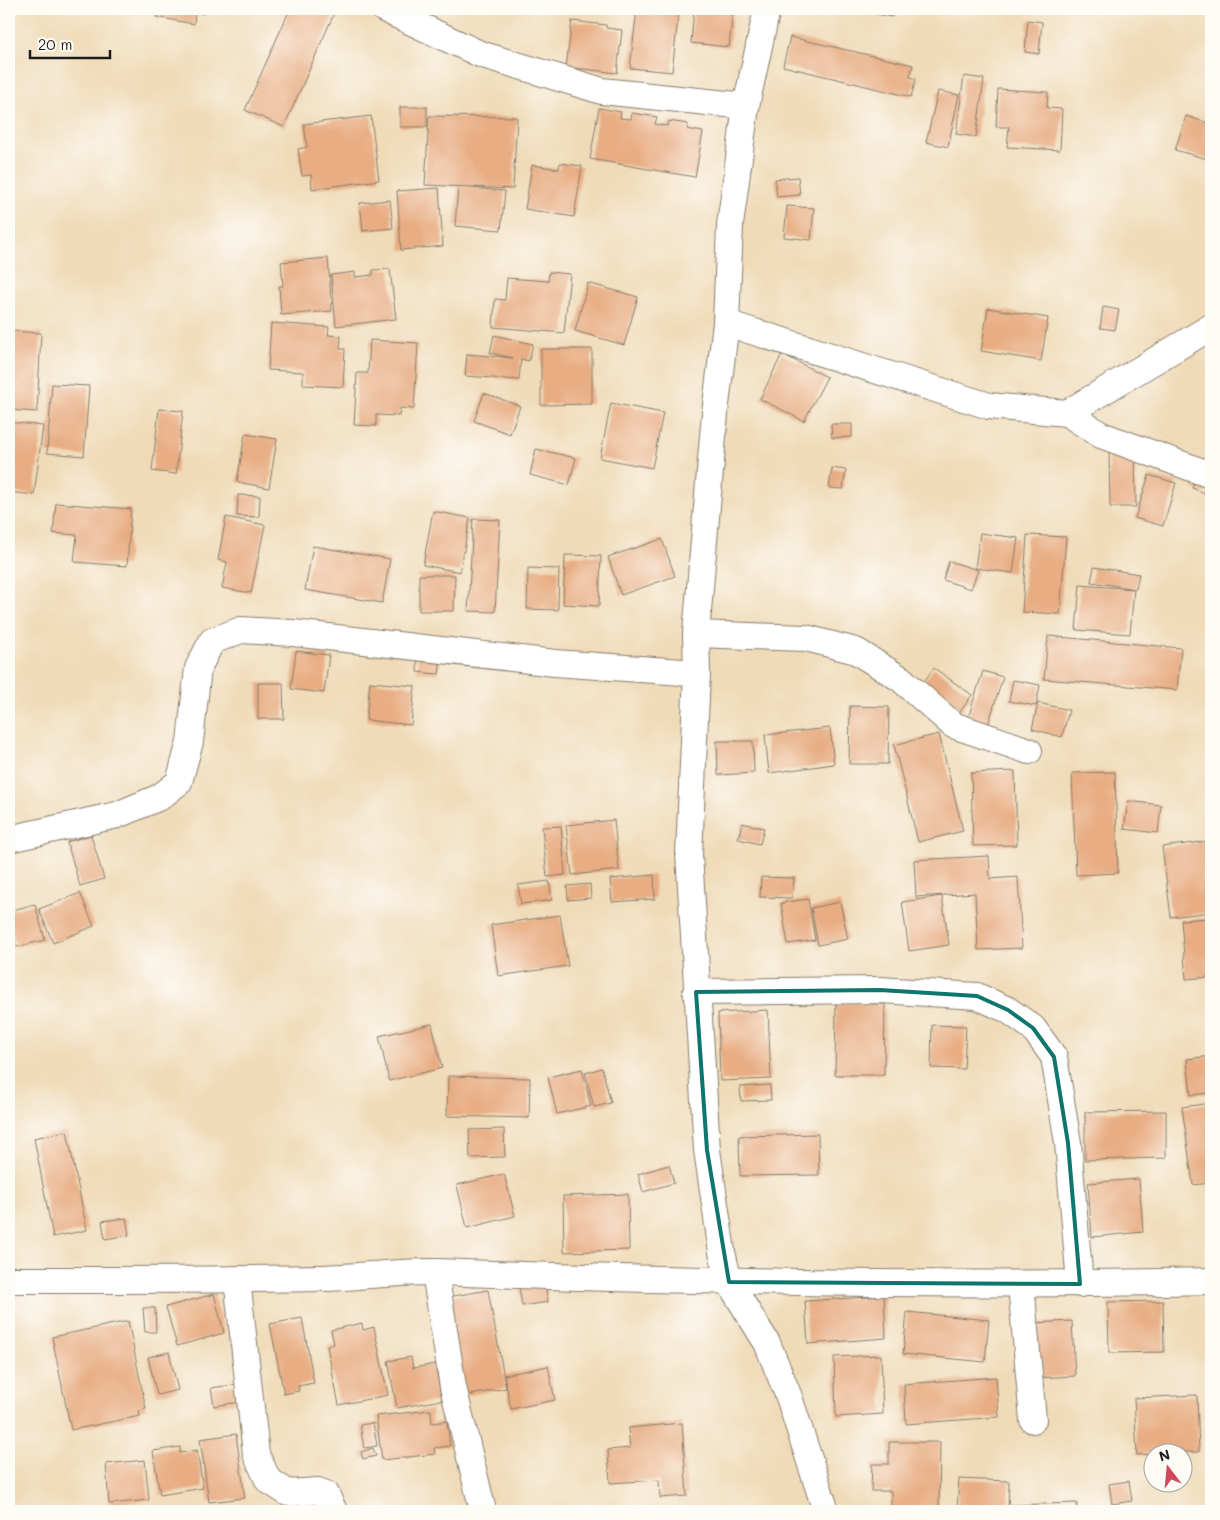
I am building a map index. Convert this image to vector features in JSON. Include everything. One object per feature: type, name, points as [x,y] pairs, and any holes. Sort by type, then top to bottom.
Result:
[{"type":"street","points":[[384,9],[480,54],[602,91],[746,106]]},
{"type":"street","points":[[767,9],[746,106],[730,225],[726,323],[715,412],[696,634],[697,673],[690,854],[696,992],[707,1150],[722,1252],[729,1282],[767,1343],[789,1397],[826,1511]]},
{"type":"street","points":[[726,323],[989,406],[1066,413],[1101,435],[1211,475]]},
{"type":"street","points":[[1066,413],[1211,327]]},
{"type":"street","points":[[9,839],[117,815],[160,797],[179,782],[190,742],[198,668],[212,641],[241,630],[293,633],[555,663],[697,673]]},
{"type":"street","points":[[696,634],[806,638],[856,651],[902,679],[953,725],[1028,751]]},
{"type":"street","points":[[696,992],[880,990],[977,996],[1008,1010],[1032,1028],[1054,1057],[1068,1143],[1080,1284]]},
{"type":"street","points":[[435,1272],[453,1387],[484,1511]]},
{"type":"street","points":[[9,1280],[326,1278],[435,1272],[484,1276],[729,1282],[1080,1284],[1211,1281]]},
{"type":"street","points":[[237,1279],[256,1454],[268,1480],[288,1493],[318,1491],[326,1494],[334,1511]]},
{"type":"street","points":[[1021,1284],[1034,1420]]},
{"type":"highlighted area","points":[[880,990],[977,996],[1008,1010],[1033,1028],[1054,1057],[1068,1143],[1080,1284],[729,1282],[707,1150],[696,992]]},
{"type":"building","points":[[158,9],[205,9],[204,14],[195,12],[194,24],[156,17]]},
{"type":"building","points":[[290,9],[336,9],[284,127],[245,110]]},
{"type":"building","points":[[581,9],[604,9],[603,13]]},
{"type":"building","points":[[637,9],[679,9],[672,72],[630,68]]},
{"type":"building","points":[[694,9],[733,9],[729,47],[691,43]]},
{"type":"building","points":[[851,9],[894,9],[892,17]]},
{"type":"building","points":[[1028,20],[1042,22],[1039,54],[1025,52]]},
{"type":"building","points":[[572,21],[606,25],[606,28],[622,30],[617,73],[566,67]]},
{"type":"building","points":[[790,37],[913,65],[910,77],[916,79],[911,97],[783,66]]},
{"type":"building","points":[[964,76],[984,79],[976,137],[956,134]]},
{"type":"building","points":[[998,89],[1048,92],[1047,108],[1062,109],[1060,150],[1007,147],[1009,127],[996,127]]},
{"type":"building","points":[[938,91],[959,95],[948,147],[926,142]]},
{"type":"building","points":[[400,107],[427,107],[427,127],[400,127]]},
{"type":"building","points":[[599,108],[621,112],[620,118],[631,119],[632,113],[657,117],[655,124],[667,126],[669,121],[688,124],[687,129],[703,132],[695,177],[590,159]]},
{"type":"building","points":[[371,116],[379,180],[312,189],[311,175],[302,176],[298,149],[307,147],[304,124]]},
{"type":"building","points":[[429,116],[517,117],[513,189],[425,185]]},
{"type":"building","points":[[1186,116],[1211,124],[1211,160],[1175,150]]},
{"type":"building","points":[[560,163],[582,166],[574,217],[525,209],[532,165],[559,169]]},
{"type":"building","points":[[798,177],[800,195],[777,197],[775,179]]},
{"type":"building","points":[[458,187],[505,191],[501,230],[455,226]]},
{"type":"building","points":[[439,188],[443,246],[401,250],[397,191]]},
{"type":"building","points":[[390,200],[393,228],[363,231],[360,203]]},
{"type":"building","points":[[787,206],[814,208],[811,240],[784,237]]},
{"type":"building","points":[[328,258],[332,311],[281,315],[279,286],[283,286],[281,262]]},
{"type":"building","points":[[390,269],[396,319],[336,326],[331,275],[355,272],[355,277],[373,275],[373,270]]},
{"type":"building","points":[[549,272],[570,274],[564,333],[493,327],[495,299],[505,300],[507,278],[548,281]]},
{"type":"building","points":[[588,283],[638,297],[624,345],[575,331]]},
{"type":"building","points":[[1103,307],[1119,310],[1115,330],[1100,328]]},
{"type":"building","points":[[988,308],[1048,318],[1041,361],[981,351]]},
{"type":"building","points":[[271,323],[329,327],[328,335],[341,336],[340,349],[345,349],[343,387],[303,385],[303,372],[268,370]]},
{"type":"building","points":[[12,331],[41,333],[37,412],[9,410],[9,337],[12,337]]},
{"type":"building","points":[[494,335],[533,344],[529,361],[521,359],[519,380],[465,376],[467,354],[513,358],[490,353]]},
{"type":"building","points":[[370,340],[418,343],[414,409],[400,408],[399,416],[376,415],[376,426],[354,425],[357,373],[368,373]]},
{"type":"building","points":[[541,349],[592,349],[592,404],[541,405]]},
{"type":"building","points":[[782,354],[827,377],[804,421],[760,399]]},
{"type":"building","points":[[52,384],[89,386],[84,456],[47,453]]},
{"type":"building","points":[[484,393],[520,406],[510,434],[474,421]]},
{"type":"building","points":[[611,403],[663,413],[652,468],[600,458]]},
{"type":"building","points":[[159,409],[183,411],[176,474],[152,471]]},
{"type":"building","points":[[9,422],[43,426],[34,495],[9,492]]},
{"type":"building","points":[[831,424],[852,424],[852,437],[832,438]]},
{"type":"building","points":[[245,434],[277,439],[269,488],[237,482]]},
{"type":"building","points":[[536,449],[576,458],[569,485],[530,475]]},
{"type":"building","points":[[1135,450],[1136,507],[1110,507],[1109,452]]},
{"type":"building","points":[[832,468],[846,470],[843,489],[829,488]]},
{"type":"building","points":[[1199,472],[1211,478],[1205,493],[1192,488]]},
{"type":"building","points":[[1149,475],[1176,483],[1163,526],[1135,518]]},
{"type":"building","points":[[238,495],[260,496],[259,517],[237,516]]},
{"type":"building","points":[[56,503],[131,509],[127,566],[74,562],[77,535],[53,533]]},
{"type":"building","points":[[433,511],[470,518],[460,572],[423,565]]},
{"type":"building","points":[[226,517],[265,525],[251,593],[222,588],[227,562],[218,560]]},
{"type":"building","points":[[473,519],[500,520],[495,612],[468,611]]},
{"type":"building","points":[[980,533],[1018,538],[1013,573],[975,568]]},
{"type":"building","points":[[1027,535],[1066,537],[1060,614],[1022,612]]},
{"type":"building","points":[[662,539],[675,576],[621,595],[608,557]]},
{"type":"building","points":[[313,546],[390,559],[382,603],[305,590]]},
{"type":"building","points":[[565,555],[601,556],[599,606],[563,604]]},
{"type":"building","points":[[949,561],[978,570],[971,589],[943,580]]},
{"type":"building","points":[[1094,567],[1139,574],[1136,589],[1091,582]]},
{"type":"building","points":[[528,568],[559,569],[558,610],[527,609]]},
{"type":"building","points":[[419,575],[455,575],[454,611],[419,611]]},
{"type":"building","points":[[1080,585],[1134,589],[1130,634],[1076,630]]},
{"type":"building","points":[[1048,636],[1181,648],[1177,690],[1044,679]]},
{"type":"building","points":[[296,651],[329,655],[324,693],[291,689]]},
{"type":"building","points":[[418,657],[441,659],[439,674],[417,672]]},
{"type":"building","points":[[934,668],[972,695],[958,715],[919,688]]},
{"type":"building","points":[[983,671],[1003,677],[988,725],[968,718]]},
{"type":"building","points":[[1013,680],[1040,685],[1036,706],[1009,701]]},
{"type":"building","points":[[370,682],[415,686],[411,725],[366,720]]},
{"type":"building","points":[[258,683],[283,683],[284,719],[258,719]]},
{"type":"building","points":[[1038,703],[1069,710],[1062,737],[1032,729]]},
{"type":"building","points":[[850,706],[889,707],[888,764],[849,764]]},
{"type":"building","points":[[830,728],[834,764],[769,773],[765,735]]},
{"type":"building","points":[[939,734],[963,831],[918,842],[894,745]]},
{"type":"building","points":[[717,741],[753,741],[754,773],[718,775]]},
{"type":"building","points":[[1015,771],[1017,845],[973,846],[971,773]]},
{"type":"building","points":[[1115,772],[1118,873],[1076,875],[1072,773]]},
{"type":"building","points":[[1128,801],[1161,805],[1158,833],[1124,829]]},
{"type":"building","points":[[614,820],[619,870],[572,875],[566,825]]},
{"type":"building","points":[[742,823],[764,828],[760,844],[738,839]]},
{"type":"building","points":[[561,826],[565,875],[547,877],[542,827]]},
{"type":"building","points":[[91,835],[104,879],[80,886],[67,842]]},
{"type":"building","points":[[1210,841],[1211,912],[1171,917],[1162,847]]},
{"type":"building","points":[[989,856],[990,879],[1018,877],[1022,948],[978,950],[975,893],[916,897],[914,860]]},
{"type":"building","points":[[654,875],[655,899],[612,902],[610,879]]},
{"type":"building","points":[[761,877],[794,878],[792,898],[760,897]]},
{"type":"building","points":[[549,881],[552,900],[521,904],[518,885]]},
{"type":"building","points":[[590,884],[591,898],[568,900],[567,886]]},
{"type":"building","points":[[80,893],[94,926],[53,943],[39,909]]},
{"type":"building","points":[[942,896],[949,945],[909,951],[902,902]]},
{"type":"building","points":[[808,899],[815,940],[788,944],[781,903]]},
{"type":"building","points":[[840,902],[848,939],[818,945],[811,908]]},
{"type":"building","points":[[35,904],[45,940],[16,947],[9,920],[9,911]]},
{"type":"building","points":[[560,915],[568,966],[498,976],[491,925]]},
{"type":"building","points":[[1211,918],[1211,977],[1186,979],[1181,920]]},
{"type":"building","points":[[836,1003],[885,1004],[884,1075],[835,1075]]},
{"type":"building","points":[[768,1010],[771,1079],[720,1081],[718,1013]]},
{"type":"building","points":[[432,1024],[442,1068],[389,1081],[379,1036]]},
{"type":"building","points":[[932,1025],[966,1026],[964,1069],[931,1068]]},
{"type":"building","points":[[1211,1056],[1211,1093],[1191,1095],[1187,1059]]},
{"type":"building","points":[[602,1068],[611,1103],[594,1107],[585,1073]]},
{"type":"building","points":[[582,1069],[591,1106],[557,1114],[548,1077]]},
{"type":"building","points":[[448,1076],[530,1078],[529,1118],[447,1116]]},
{"type":"building","points":[[770,1085],[771,1100],[741,1101],[740,1087]]},
{"type":"building","points":[[1211,1103],[1211,1183],[1193,1185],[1182,1107]]},
{"type":"building","points":[[1166,1111],[1166,1158],[1085,1160],[1085,1112]]},
{"type":"building","points":[[504,1129],[505,1157],[470,1158],[469,1130]]},
{"type":"building","points":[[67,1131],[87,1230],[53,1237],[34,1138]]},
{"type":"building","points":[[818,1134],[819,1175],[740,1176],[739,1136]]},
{"type":"building","points":[[669,1165],[674,1183],[643,1192],[638,1174]]},
{"type":"building","points":[[504,1174],[515,1216],[467,1228],[457,1185]]},
{"type":"building","points":[[1139,1179],[1143,1232],[1092,1237],[1088,1183]]},
{"type":"building","points":[[628,1194],[629,1250],[564,1252],[563,1196]]},
{"type":"building","points":[[126,1218],[129,1235],[105,1239],[102,1221]]},
{"type":"building","points":[[545,1283],[548,1302],[522,1306],[519,1287]]},
{"type":"building","points":[[488,1290],[506,1388],[460,1397],[442,1298]]},
{"type":"building","points":[[214,1294],[224,1333],[177,1346],[166,1307]]},
{"type":"building","points":[[884,1296],[886,1338],[808,1344],[805,1301]]},
{"type":"building","points":[[1163,1301],[1164,1352],[1109,1353],[1108,1302]]},
{"type":"building","points":[[143,1308],[155,1308],[156,1332],[145,1332]]},
{"type":"building","points":[[907,1312],[989,1320],[985,1362],[903,1354]]},
{"type":"building","points":[[302,1318],[314,1383],[298,1386],[299,1391],[284,1394],[270,1324]]},
{"type":"building","points":[[128,1321],[146,1409],[139,1411],[140,1416],[71,1430],[52,1337]]},
{"type":"building","points":[[1072,1321],[1075,1376],[1038,1378],[1035,1323]]},
{"type":"building","points":[[362,1323],[363,1330],[374,1327],[388,1395],[339,1405],[327,1346],[334,1344],[331,1330]]},
{"type":"building","points":[[169,1352],[178,1390],[157,1395],[148,1357]]},
{"type":"building","points":[[881,1355],[883,1414],[836,1417],[834,1357]]},
{"type":"building","points":[[411,1357],[413,1368],[435,1364],[442,1400],[397,1408],[388,1361]]},
{"type":"building","points":[[548,1366],[555,1400],[511,1409],[504,1375]]},
{"type":"building","points":[[996,1377],[999,1417],[906,1424],[904,1384]]},
{"type":"building","points":[[239,1384],[241,1402],[214,1406],[211,1388]]},
{"type":"building","points":[[1197,1395],[1199,1452],[1192,1452],[1192,1442],[1142,1442],[1142,1455],[1137,1455],[1134,1398]]},
{"type":"building","points":[[431,1410],[432,1423],[447,1421],[450,1446],[434,1448],[435,1454],[382,1460],[376,1416]]},
{"type":"building","points":[[373,1423],[377,1446],[364,1448],[360,1425]]},
{"type":"building","points":[[682,1423],[687,1496],[660,1498],[659,1480],[610,1483],[608,1450],[630,1448],[628,1428]]},
{"type":"building","points":[[236,1434],[245,1498],[209,1502],[200,1439]]},
{"type":"building","points":[[889,1442],[940,1442],[939,1511],[891,1511],[891,1491],[871,1491],[872,1464],[889,1464]]},
{"type":"building","points":[[180,1447],[180,1453],[197,1450],[203,1488],[160,1495],[153,1451]]},
{"type":"building","points":[[373,1448],[376,1456],[363,1459],[361,1452]]},
{"type":"building","points":[[145,1460],[149,1500],[109,1504],[106,1464]]},
{"type":"building","points":[[959,1479],[1009,1481],[1008,1511],[957,1511]]},
{"type":"building","points":[[1129,1481],[1132,1501],[1112,1504],[1109,1484]]},
{"type":"building","points":[[1077,1503],[1077,1511],[1010,1511],[1010,1505]]}]
